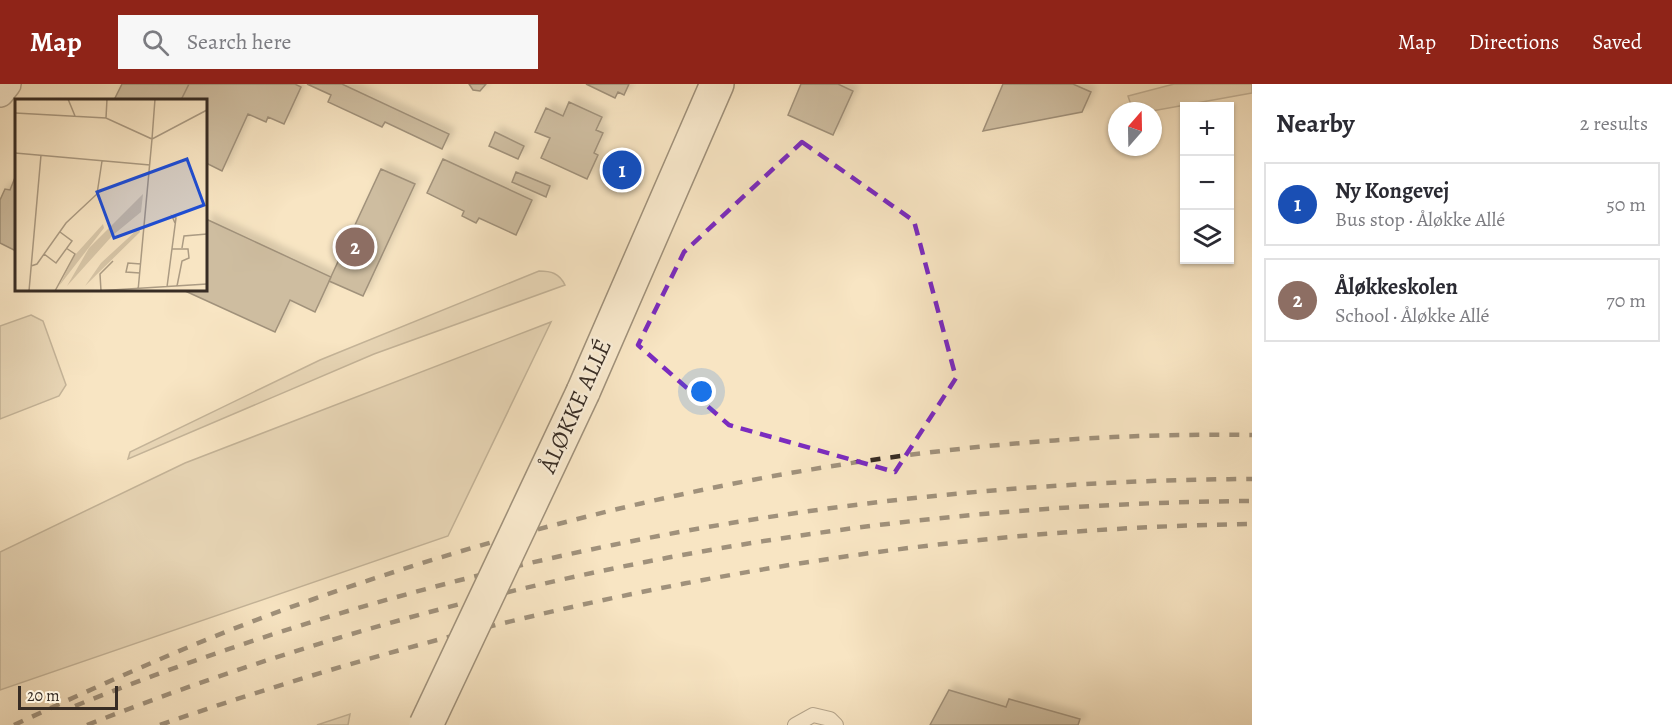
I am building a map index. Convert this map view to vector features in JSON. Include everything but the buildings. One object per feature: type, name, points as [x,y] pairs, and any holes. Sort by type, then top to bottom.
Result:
[{"type":"main road","name":"ÅLØKKE ALLÉ","points":[[426,725],[584,392],[717,84]]},
{"type":"street","points":[[0,93],[7,84]]},
{"type":"lane","points":[[795,725],[813,715],[830,719],[836,725]]},
{"type":"highlighted area","points":[[802,142],[914,221],[956,378],[895,472],[729,425],[638,345],[684,252]]},
{"type":"shaded area","points":[[1174,84],[1252,84],[1252,93],[1202,102],[1180,102],[1180,106],[1162,109],[1162,102],[1130,102],[1128,96]]},
{"type":"shaded area","points":[[539,271],[554,274],[565,285],[374,354],[128,459],[130,452],[320,360]]},
{"type":"shaded area","points":[[31,315],[43,321],[66,385],[59,396],[0,419],[0,326]]},
{"type":"shaded area","points":[[551,322],[448,536],[0,690],[0,552],[185,463]]},
{"type":"shaded area","points":[[350,714],[348,725],[317,725]]},
{"type":"railway","points":[[14,725],[198,643],[311,600],[425,562],[540,529],[657,500],[774,476],[893,457],[1012,444],[1132,436],[1252,435]]},
{"type":"railway","points":[[75,706],[216,653],[360,608],[506,569],[653,537],[802,512],[951,494],[1102,483],[1252,479]]},
{"type":"railway","points":[[87,725],[227,674],[369,629],[513,591],[659,559],[806,535],[954,517],[1103,505],[1252,501]]},
{"type":"railway","points":[[160,725],[291,682],[425,643],[561,610],[698,581],[836,558],[974,540],[1113,529],[1252,524]]},
{"type":"place","name":"Ny Kongevej","points":[[622,170]]},
{"type":"place","name":"Åløkkeskolen","points":[[355,247]]}]
